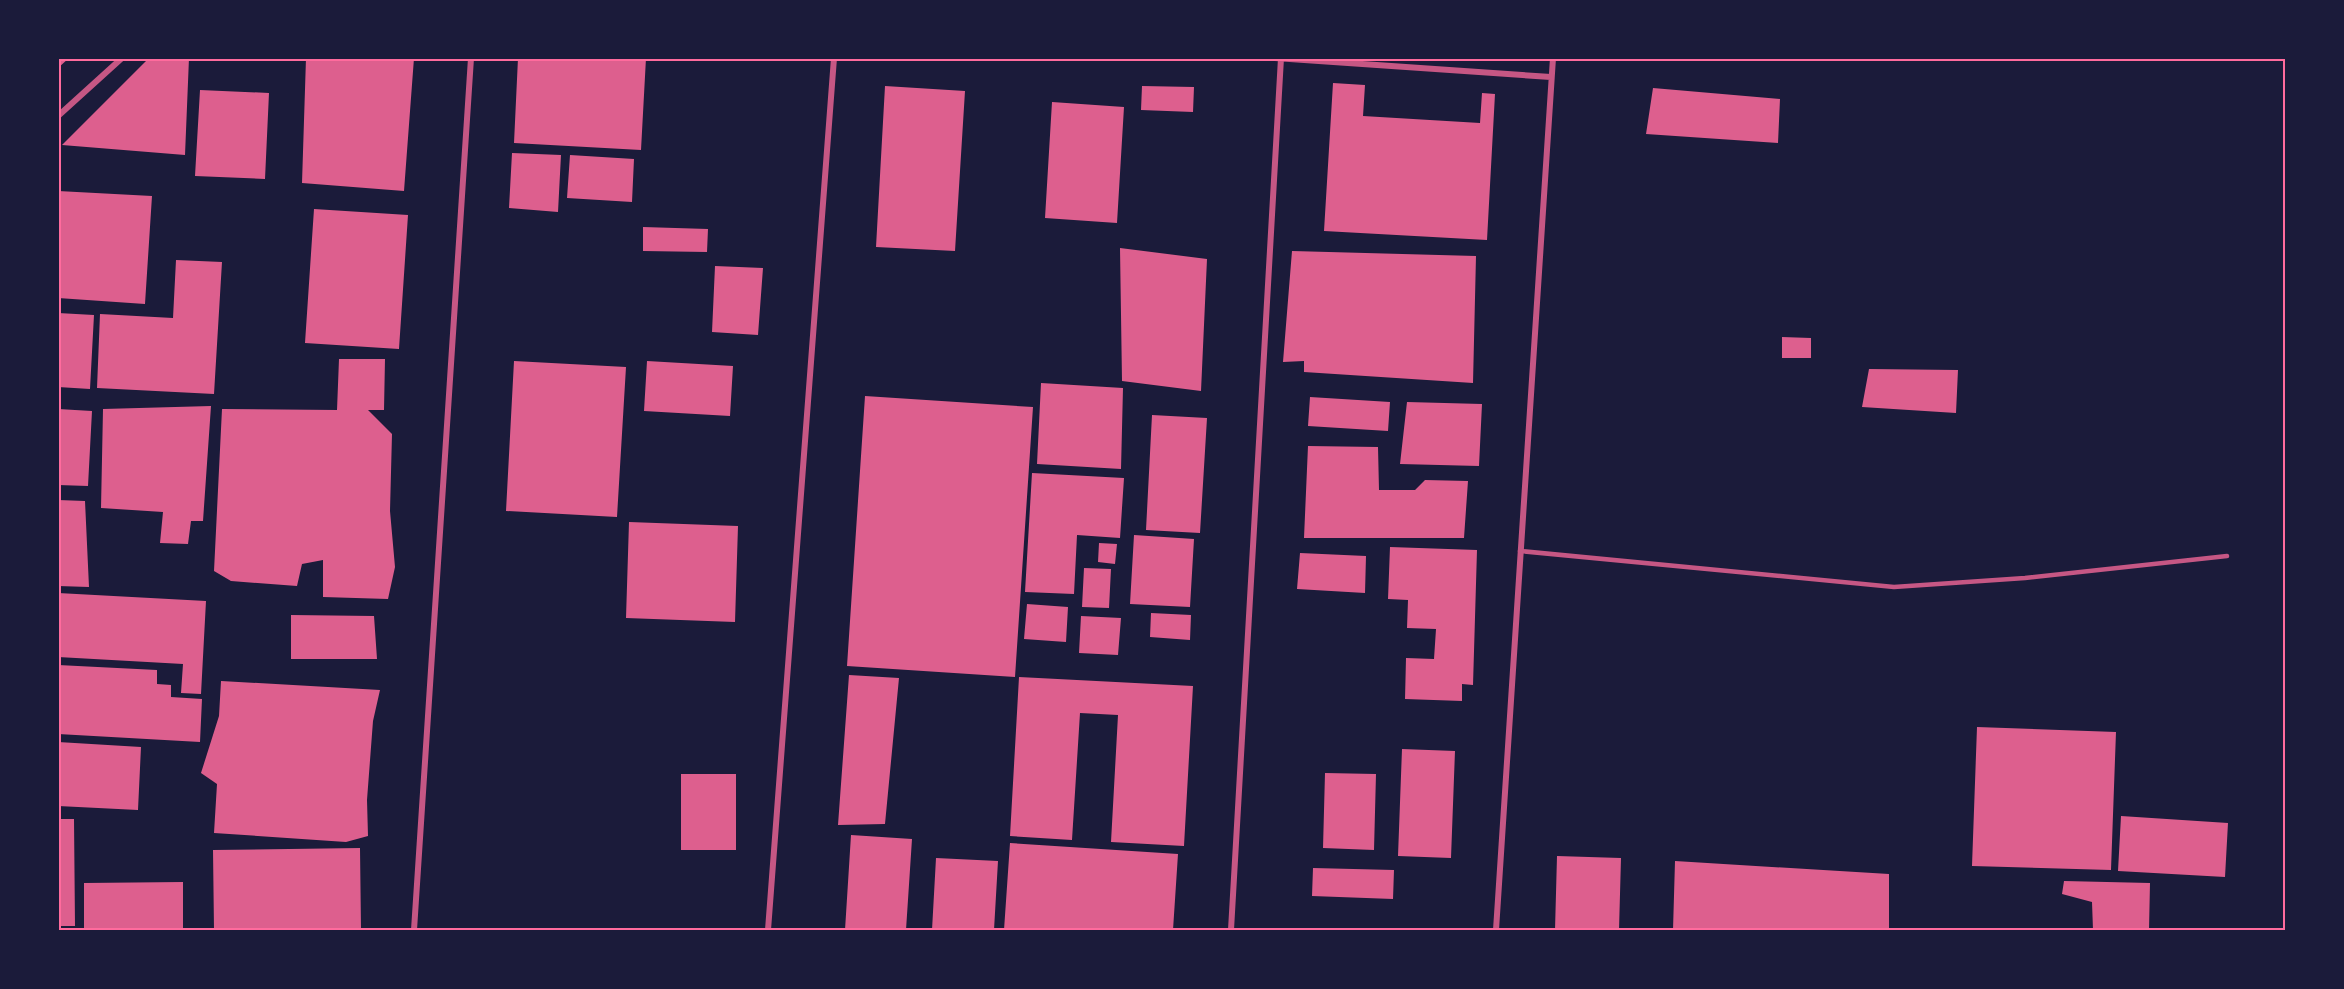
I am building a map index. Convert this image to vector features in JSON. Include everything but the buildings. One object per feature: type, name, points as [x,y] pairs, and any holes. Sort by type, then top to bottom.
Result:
[{"type":"street","points":[[58,116],[122,58]]},
{"type":"street","points":[[414,930],[471,58]]},
{"type":"street","points":[[768,930],[834,58]]},
{"type":"street","points":[[1275,58],[1551,77]]},
{"type":"street","points":[[1496,930],[1553,58]]},
{"type":"street","points":[[1231,930],[1281,59]]},
{"type":"lane","points":[[1520,551],[1894,587],[2025,578],[2227,556]]}]
